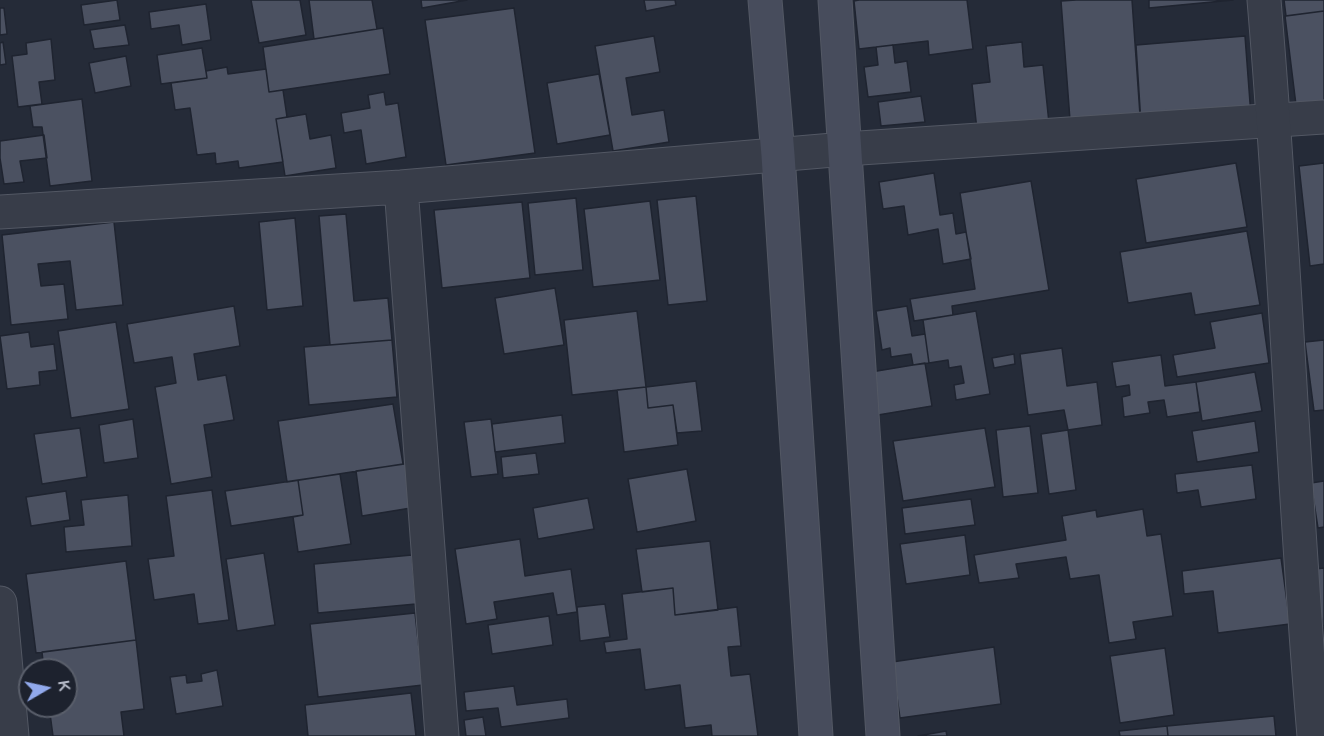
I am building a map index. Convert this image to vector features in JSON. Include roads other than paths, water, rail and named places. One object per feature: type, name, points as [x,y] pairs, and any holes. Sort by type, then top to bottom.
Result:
[{"type":"main road","points":[[765,0],[778,154],[816,736]]},
{"type":"main road","points":[[835,0],[882,736]]},
{"type":"street","points":[[1264,0],[1274,121],[1305,631],[1314,736]]},
{"type":"street","points":[[0,212],[401,187],[778,154],[1324,117]]},
{"type":"street","points":[[401,187],[442,736]]},
{"type":"street","points":[[0,603],[12,736]]}]
